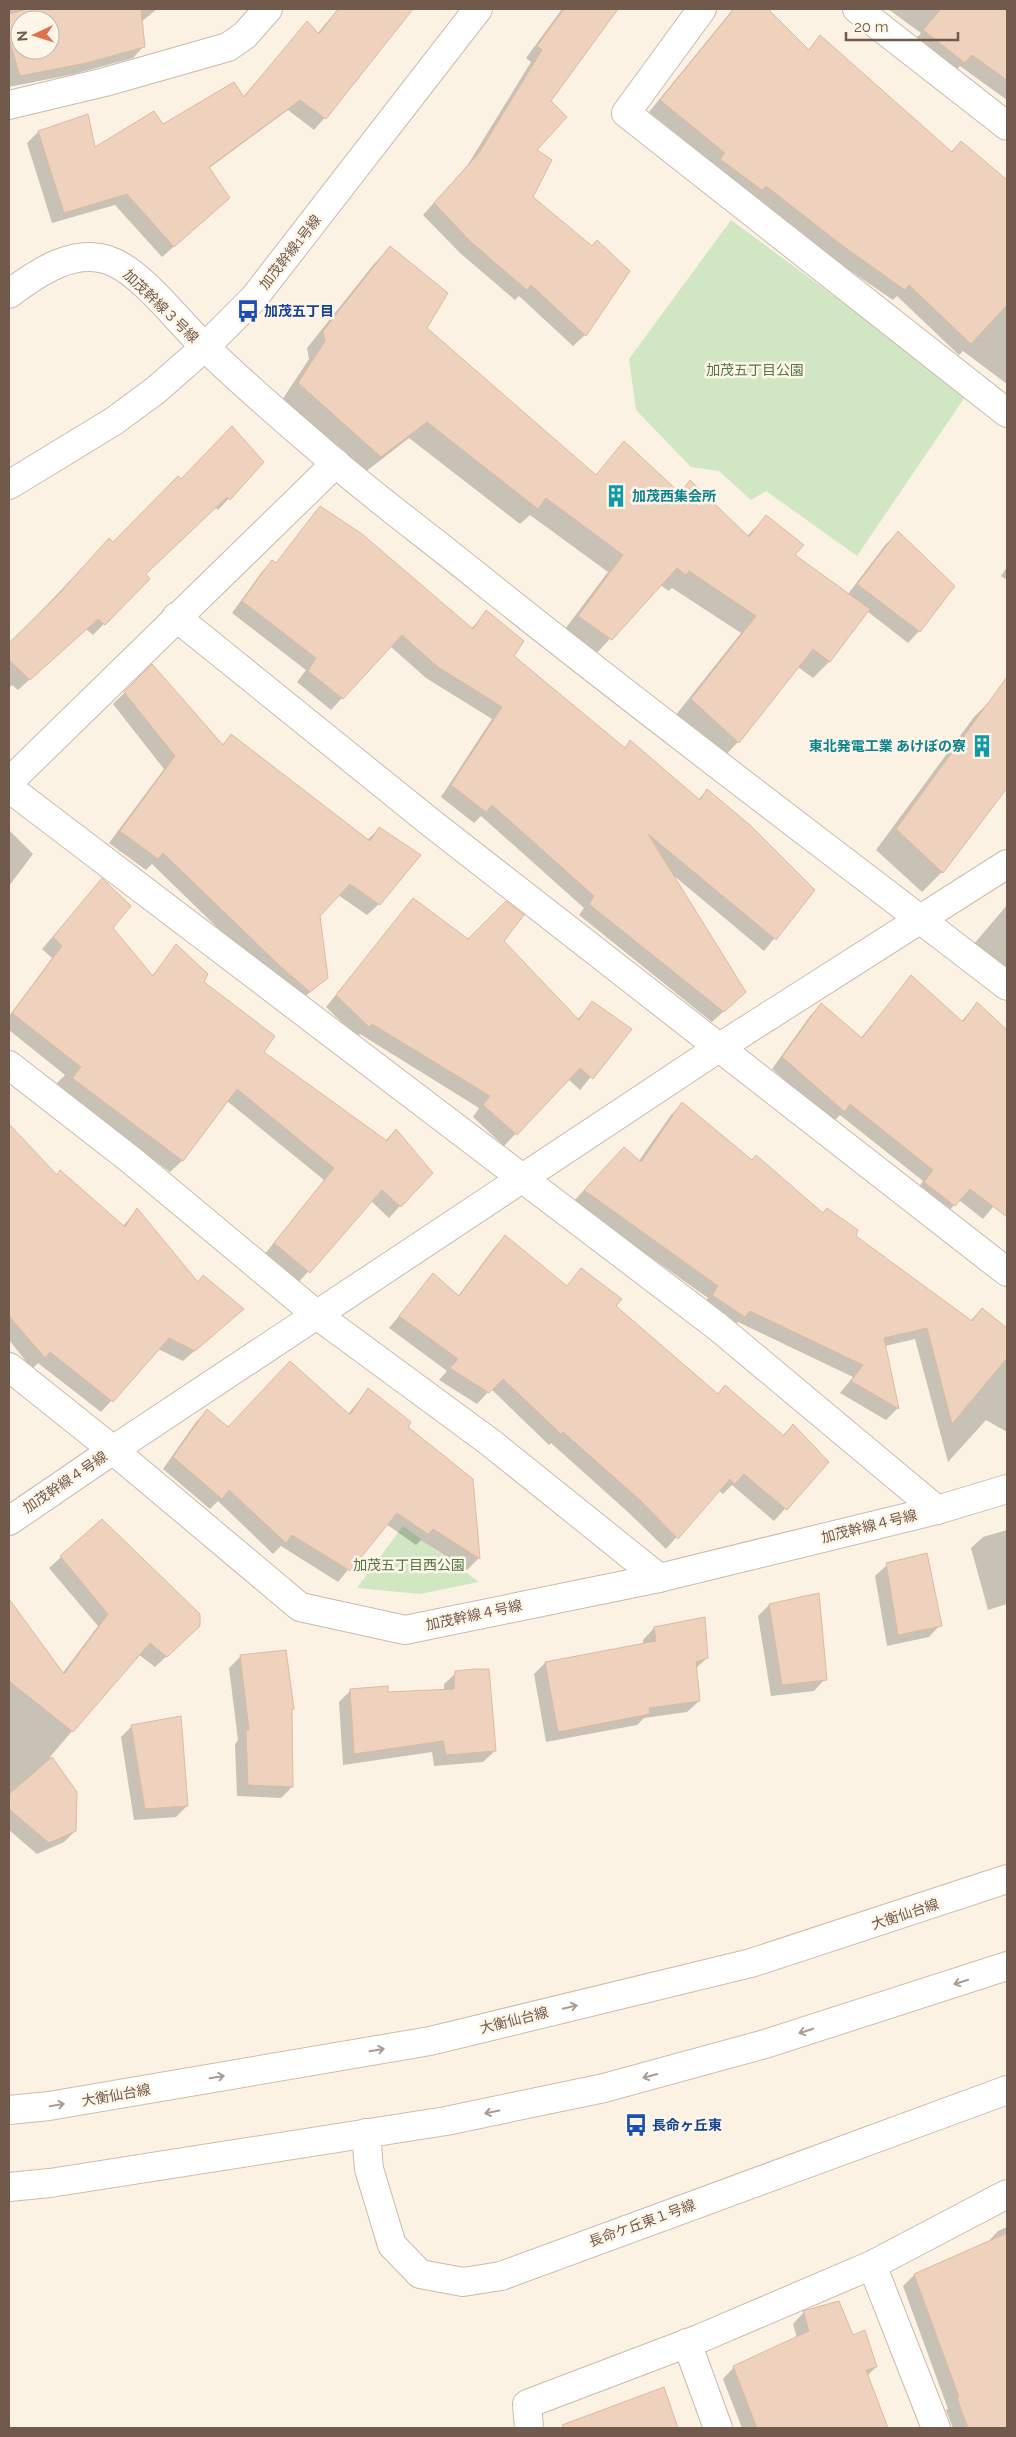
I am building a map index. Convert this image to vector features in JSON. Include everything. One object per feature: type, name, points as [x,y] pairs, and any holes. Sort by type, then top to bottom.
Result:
[{"type":"street","points":[[9,105],[105,82],[228,47],[245,35],[268,9]]},
{"type":"street","name":"加茂幹線1号線","points":[[9,485],[114,421],[156,390],[205,347],[254,298],[478,9]]},
{"type":"street","points":[[702,9],[626,113],[1007,413]]},
{"type":"street","points":[[857,9],[1007,126]]},
{"type":"street","name":"加茂幹線３号線","points":[[9,294],[34,275],[58,264],[78,258],[97,257],[116,263],[141,282],[205,347],[336,463],[592,668],[1007,986]]},
{"type":"street","points":[[9,782],[336,463]]},
{"type":"street","points":[[176,617],[430,822],[1007,1272]]},
{"type":"street","points":[[9,788],[718,1327],[937,1510]]},
{"type":"street","points":[[9,1367],[113,1450],[720,1047],[922,920],[1007,864]]},
{"type":"street","points":[[9,1065],[131,1160],[317,1315],[491,1443],[659,1578]]},
{"type":"street","name":"加茂幹線４号線","points":[[9,1521],[113,1450],[300,1607],[405,1630],[659,1578],[937,1510],[1007,1489]]},
{"type":"street","name":"大衡仙台線","points":[[9,2110],[49,2106],[430,2040],[751,1963],[1007,1880]]},
{"type":"street","points":[[9,2187],[50,2183],[446,2121],[604,2088],[765,2044],[1007,1966]]},
{"type":"street","name":"長命ケ丘東１号線","points":[[366,2133],[369,2169],[392,2245],[420,2274],[463,2282],[501,2276],[1007,2090]]},
{"type":"street","points":[[529,2428],[526,2404],[687,2343],[872,2265],[1007,2194]]},
{"type":"street","points":[[872,2265],[936,2428]]},
{"type":"street","points":[[687,2343],[718,2428]]},
{"type":"green space","name":"加茂五丁目公園","points":[[731,220],[967,394],[857,556],[766,491],[751,500],[719,471],[691,467],[636,410],[629,359]]},
{"type":"green space","name":"加茂五丁目西公園","points":[[403,1526],[479,1582],[420,1594],[357,1588]]},
{"type":"building","points":[[141,9],[145,47],[86,63],[20,76],[15,60],[60,60],[60,10],[23,10]]},
{"type":"building","points":[[338,9],[413,9],[326,119],[300,100],[209,167],[230,198],[174,247],[127,194],[64,213],[38,131],[88,114],[95,147],[154,111],[163,124],[234,82],[244,97],[307,21],[319,34]]},
{"type":"building","points":[[564,9],[618,9],[551,101],[567,117],[537,150],[552,160],[533,197],[592,246],[597,240],[630,271],[586,336],[531,285],[527,290],[471,242],[434,203],[479,153],[542,50],[537,46]]},
{"type":"building","points":[[734,9],[768,9],[809,50],[820,35],[952,152],[961,141],[1007,180],[1007,305],[971,344],[909,285],[905,290],[843,246],[766,186],[762,190],[720,159],[725,153],[660,100]]},
{"type":"building","points":[[941,9],[1007,9],[1007,80],[972,55],[965,63],[923,30]]},
{"type":"building","points":[[9,14],[10,14],[10,42]]},
{"type":"building","points":[[390,246],[448,293],[427,328],[596,475],[624,441],[680,493],[690,480],[749,537],[766,515],[804,545],[795,555],[870,609],[830,662],[813,649],[739,743],[691,699],[756,616],[689,571],[686,575],[677,568],[612,640],[578,616],[623,555],[546,498],[538,509],[427,422],[381,457],[298,383],[325,341],[323,331]]},
{"type":"building","points":[[232,426],[264,462],[230,500],[227,497],[146,574],[150,579],[105,625],[98,619],[30,680],[9,660],[9,643],[58,595],[109,538],[113,542],[178,476],[181,479]]},
{"type":"building","points":[[320,506],[362,534],[473,629],[486,610],[524,641],[514,656],[625,748],[630,740],[700,800],[707,789],[750,825],[815,890],[776,940],[648,834],[746,992],[724,1012],[589,904],[594,896],[492,805],[486,812],[451,785],[502,707],[438,667],[402,635],[343,699],[308,671],[316,658],[242,601],[272,560],[276,563]]},
{"type":"building","points":[[898,531],[955,586],[920,632],[857,584]]},
{"type":"building","points":[[152,664],[223,745],[231,734],[370,841],[379,827],[421,855],[380,905],[350,884],[320,916],[328,978],[310,992],[280,966],[163,853],[158,859],[120,831],[175,756],[124,692]]},
{"type":"building","name":"東北発電工業 あけぼの寮","points":[[1007,677],[1007,788],[943,873],[896,829]]},
{"type":"building","points":[[102,878],[131,906],[113,928],[153,976],[176,944],[208,974],[204,982],[275,1036],[264,1052],[387,1141],[396,1129],[433,1173],[401,1207],[382,1190],[310,1273],[274,1243],[334,1168],[237,1089],[183,1161],[72,1078],[81,1067],[12,1013],[62,946],[53,937]]},
{"type":"building","points":[[413,898],[468,939],[506,901],[524,915],[504,941],[579,1020],[592,1001],[632,1029],[593,1079],[580,1068],[517,1135],[483,1105],[490,1096],[372,1024],[369,1027],[336,995]]},
{"type":"building","points":[[911,975],[963,1022],[977,1002],[1007,1030],[1007,1217],[970,1189],[955,1206],[924,1182],[933,1170],[850,1104],[845,1112],[782,1057],[821,1003],[862,1038]]},
{"type":"building","points":[[682,1102],[752,1160],[756,1155],[823,1213],[827,1208],[858,1230],[856,1236],[972,1321],[982,1308],[1007,1328],[1007,1358],[952,1424],[927,1328],[884,1338],[899,1409],[851,1381],[863,1365],[750,1311],[745,1317],[712,1295],[718,1286],[584,1190],[624,1147],[641,1162]]},
{"type":"building","points":[[9,1124],[57,1175],[60,1170],[125,1227],[137,1208],[198,1282],[203,1275],[244,1309],[195,1351],[169,1338],[113,1402],[50,1352],[45,1358],[9,1316]]},
{"type":"building","points":[[505,1235],[567,1286],[581,1268],[622,1299],[616,1306],[718,1394],[725,1385],[784,1436],[793,1424],[829,1462],[787,1510],[744,1474],[735,1484],[730,1479],[678,1539],[641,1501],[563,1432],[561,1434],[503,1379],[489,1393],[450,1368],[458,1359],[399,1316],[433,1273],[459,1296]]},
{"type":"building","points":[[290,1361],[350,1415],[368,1388],[411,1422],[408,1427],[473,1479],[480,1559],[433,1529],[428,1534],[397,1513],[350,1571],[292,1535],[286,1543],[229,1490],[222,1499],[173,1457],[207,1409],[228,1427]]},
{"type":"building","points":[[102,1519],[200,1614],[200,1626],[167,1657],[150,1643],[73,1732],[9,1681],[9,1599],[64,1674],[108,1614],[60,1556]]},
{"type":"building","points":[[927,1553],[942,1626],[898,1635],[886,1563]]},
{"type":"building","points":[[819,1593],[827,1680],[782,1685],[769,1604]]},
{"type":"building","points":[[705,1617],[708,1658],[696,1662],[700,1701],[649,1708],[650,1714],[558,1732],[545,1662],[656,1641],[654,1627]]},
{"type":"building","points":[[286,1650],[294,1709],[292,1709],[293,1787],[248,1785],[246,1731],[249,1730],[240,1655]]},
{"type":"building","points":[[489,1669],[496,1751],[446,1755],[443,1741],[354,1754],[350,1689],[388,1686],[388,1692],[454,1689],[455,1671]]},
{"type":"building","points":[[181,1716],[188,1806],[145,1809],[131,1725]]},
{"type":"building","points":[[52,1757],[77,1792],[76,1831],[49,1843],[9,1809],[9,1794]]},
{"type":"building","points":[[1007,2233],[1007,2428],[968,2428],[957,2398],[959,2397],[914,2274]]},
{"type":"building","points":[[839,2301],[853,2335],[865,2330],[877,2367],[866,2370],[888,2428],[757,2428],[733,2366],[809,2331],[803,2311]]},
{"type":"building","points":[[664,2387],[678,2428],[563,2428],[562,2425]]},
{"type":"place","name":"加茂五丁目","points":[[248,311]]},
{"type":"place","name":"加茂西集会所","points":[[616,496]]},
{"type":"place","name":"東北発電工業 あけぼの寮","points":[[982,746]]},
{"type":"place","name":"長命ヶ丘東","points":[[636,2125]]}]
